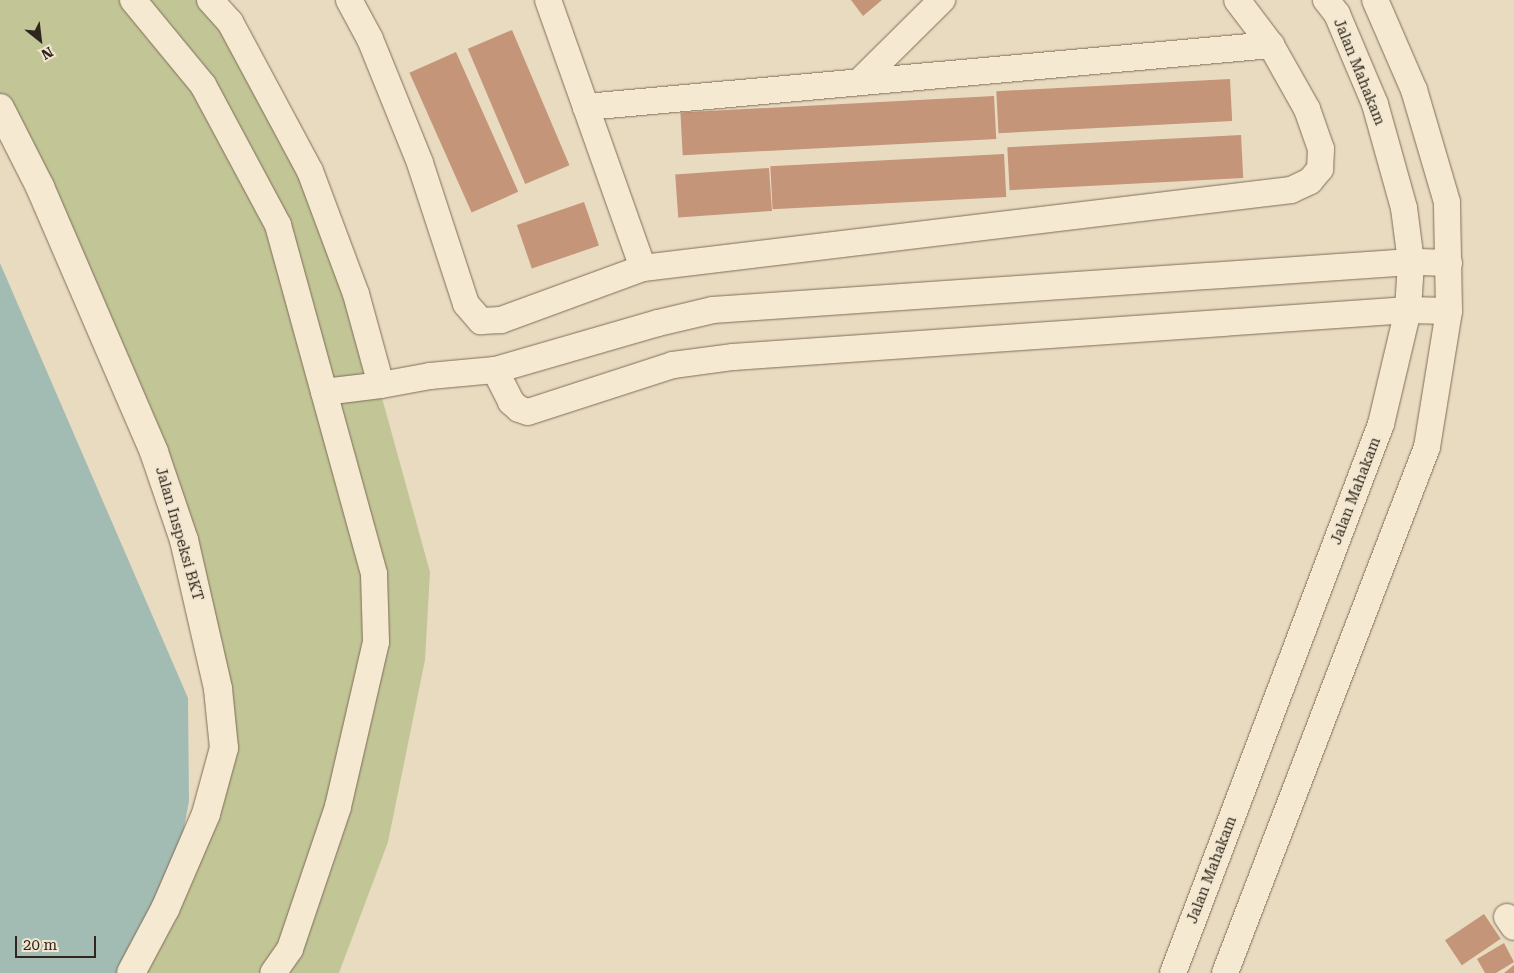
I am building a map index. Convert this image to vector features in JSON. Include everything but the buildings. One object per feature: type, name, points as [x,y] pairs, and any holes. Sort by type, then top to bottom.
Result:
[{"type":"street","points":[[133,0],[203,85],[278,225],[374,574],[376,642],[338,806],[290,949],[273,973]]},
{"type":"street","points":[[210,0],[230,22],[310,171],[356,294],[381,386]]},
{"type":"street","points":[[349,0],[370,39],[420,163],[466,304],[481,321],[501,320],[643,268],[1291,190],[1310,181],[1320,169],[1321,149],[1307,109],[1271,45],[1237,0]]},
{"type":"street","points":[[548,0],[643,268]]},
{"type":"street","points":[[859,82],[942,0]]},
{"type":"street","name":"Jalan Mahakam","points":[[1173,973],[1381,424],[1408,310],[1411,262],[1404,208],[1375,104],[1337,14],[1326,0]]},
{"type":"street","points":[[1225,973],[1427,447],[1449,311],[1447,202],[1414,90],[1375,0]]},
{"type":"street","points":[[586,107],[1271,45]]},
{"type":"street","name":"Jalan Inspeksi BKT","points":[[0,108],[40,187],[154,452],[184,540],[218,689],[224,748],[206,814],[165,909],[131,973]]},
{"type":"street","points":[[324,392],[381,386],[430,376],[495,370],[658,323],[713,310],[1411,262],[1449,263]]},
{"type":"street","points":[[495,370],[511,402],[528,412],[673,366],[733,357],[1408,310],[1449,311]]},
{"type":"green space","points":[[0,0],[210,0],[310,171],[379,387],[430,572],[425,660],[388,842],[339,973],[130,973],[224,748],[142,423],[0,109]]},
{"type":"water","points":[[0,263],[188,698],[189,801],[172,892],[130,973],[0,973]]}]
